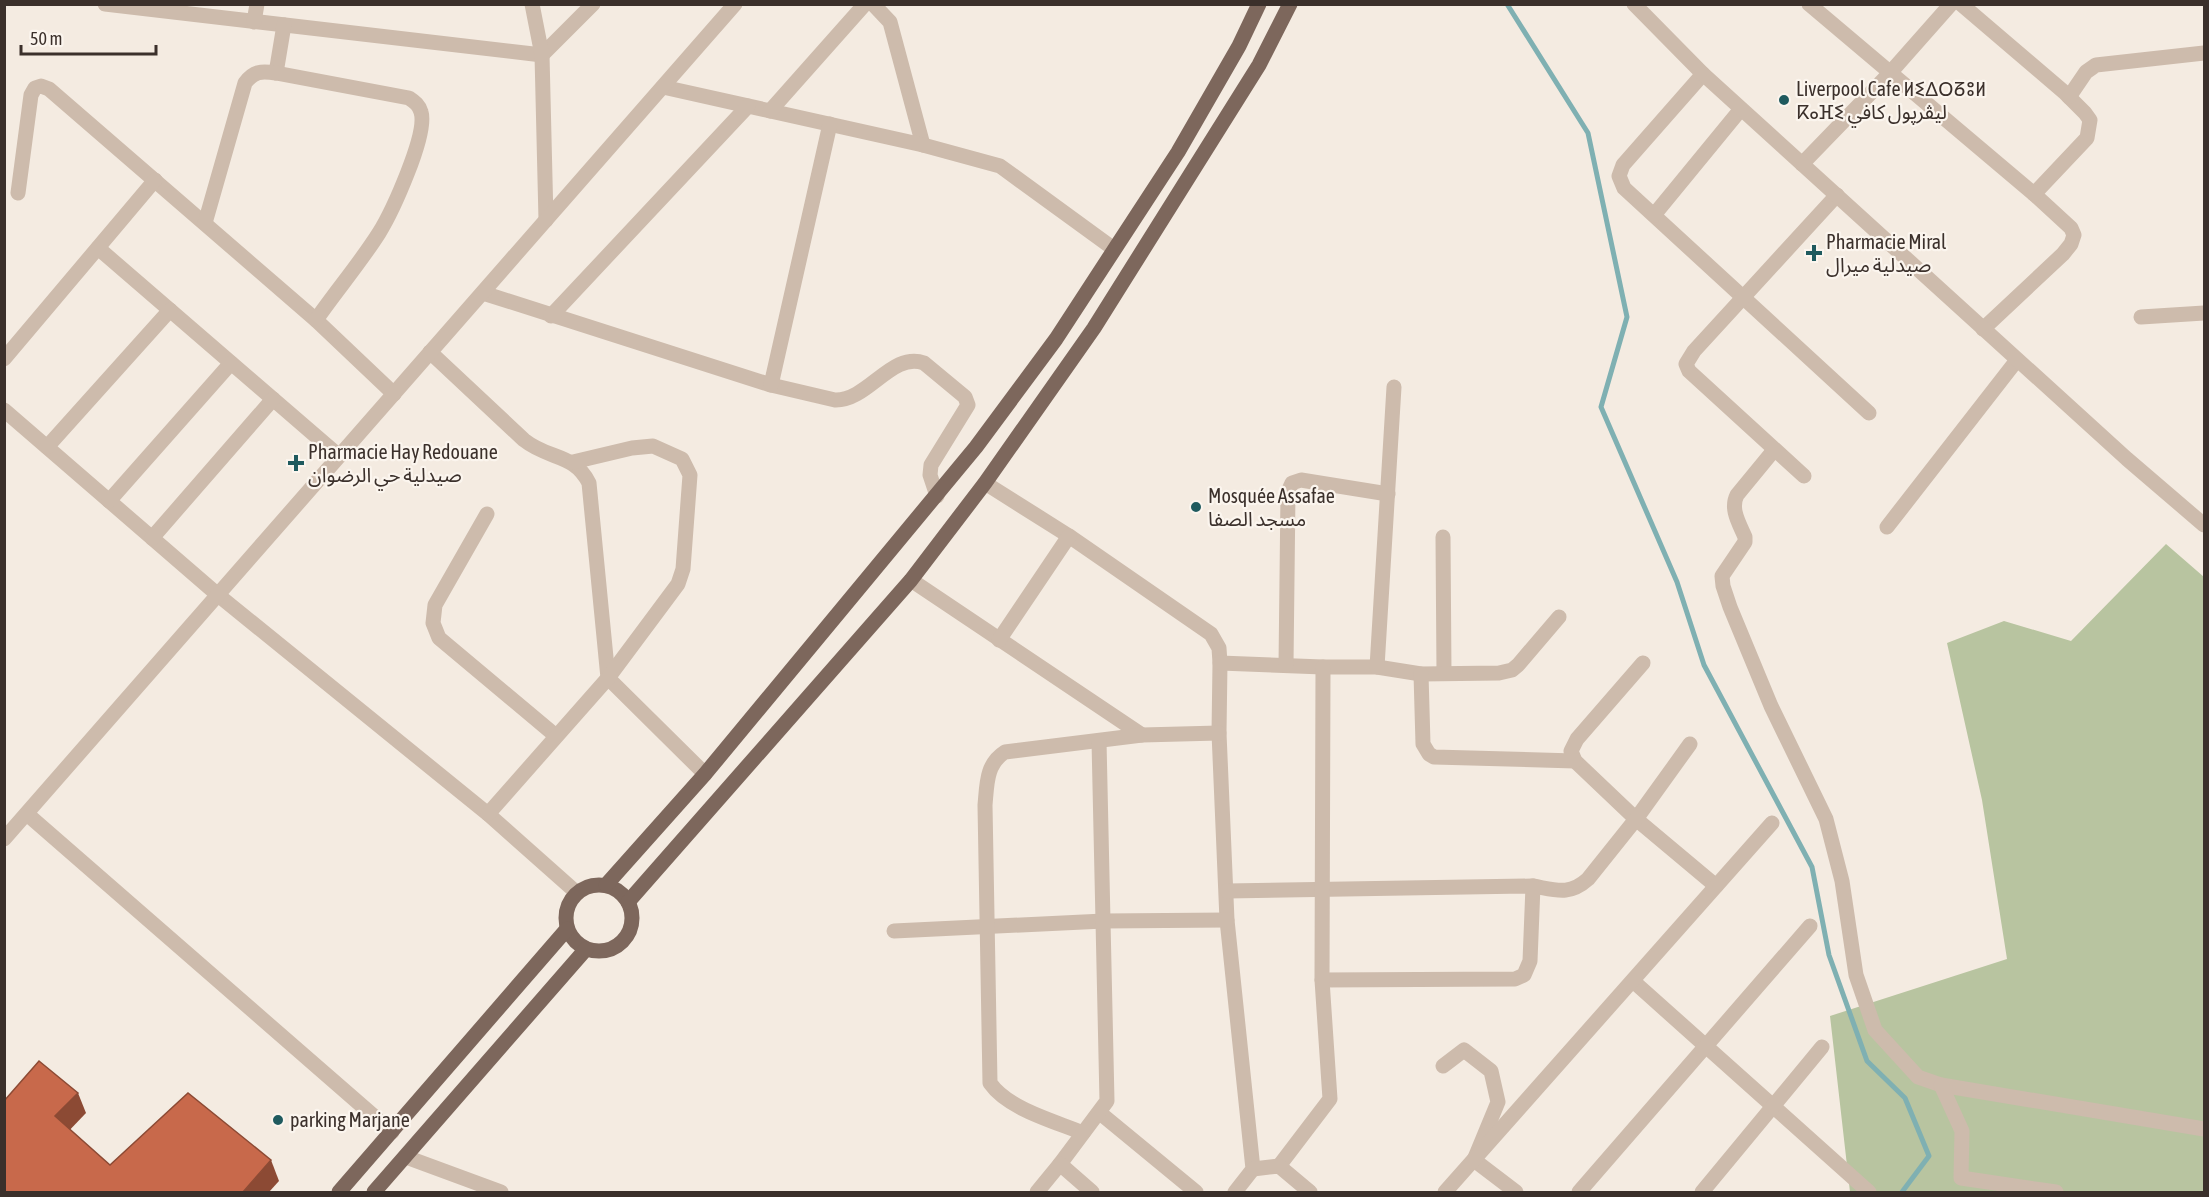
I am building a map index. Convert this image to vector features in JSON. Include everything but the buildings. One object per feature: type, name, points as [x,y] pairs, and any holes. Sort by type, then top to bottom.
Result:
[{"type":"main road","points":[[606,885],[705,774],[976,447],[1056,339],[1178,152],[1239,46],[1259,4]]},
{"type":"main road","points":[[628,902],[911,580],[985,483],[1101,318],[1259,65],[1290,4]]},
{"type":"main road","points":[[591,885],[606,885],[619,891],[628,902],[632,919],[630,928],[621,943],[604,951],[586,949],[575,941],[567,929],[565,922],[567,906],[577,893],[591,885]]},
{"type":"main road","points":[[339,1192],[567,929]]},
{"type":"main road","points":[[374,1192],[586,949]]},
{"type":"street","points":[[105,4],[163,8],[254,22],[542,55]]},
{"type":"street","points":[[254,22],[257,4]]},
{"type":"street","points":[[532,4],[542,55],[546,220]]},
{"type":"street","points":[[542,55],[593,4]]},
{"type":"street","points":[[4,839],[735,4]]},
{"type":"street","points":[[770,111],[865,4]]},
{"type":"street","points":[[873,4],[890,22],[922,145]]},
{"type":"street","points":[[1634,4],[1741,109],[2127,459],[2205,525]]},
{"type":"street","points":[[1809,4],[2071,228],[2074,235],[2071,244],[1983,329]]},
{"type":"street","points":[[1802,164],[1890,73],[1951,4]]},
{"type":"street","points":[[1961,4],[2069,96],[2090,120],[2087,138],[2034,194]]},
{"type":"street","points":[[276,73],[284,25]]},
{"type":"street","points":[[2069,96],[2086,72],[2096,65],[2205,53]]},
{"type":"street","points":[[205,223],[244,83],[251,75],[260,71],[276,73],[409,98],[417,104],[422,120],[413,160],[394,204],[379,233],[315,320]]},
{"type":"street","points":[[1703,74],[1623,165],[1619,176],[1624,188],[1869,413]]},
{"type":"street","points":[[18,193],[31,95],[35,88],[42,86],[49,89],[156,180],[315,320],[394,394]]},
{"type":"street","points":[[663,87],[922,145],[1000,166],[1114,249]]},
{"type":"street","points":[[551,316],[748,106]]},
{"type":"street","points":[[1654,215],[1741,109]]},
{"type":"street","points":[[771,385],[830,124]]},
{"type":"street","points":[[4,359],[156,180]]},
{"type":"street","points":[[1804,476],[1687,367],[1687,360],[1837,195]]},
{"type":"street","points":[[98,248],[339,456]]},
{"type":"street","points":[[483,293],[771,385],[809,395],[843,400],[860,392],[906,361],[916,360],[931,368],[965,397],[968,405],[931,465],[930,475],[936,496]]},
{"type":"street","points":[[47,447],[170,310]]},
{"type":"street","points":[[2141,317],[2205,313]]},
{"type":"street","points":[[430,352],[524,441],[537,451],[573,462],[583,471],[589,483],[608,678],[705,774]]},
{"type":"street","points":[[1887,526],[2017,360]]},
{"type":"street","points":[[109,501],[231,363]]},
{"type":"street","points":[[1377,667],[1394,387]]},
{"type":"street","points":[[152,538],[273,399]]},
{"type":"street","points":[[4,410],[218,595],[488,814],[577,893]]},
{"type":"street","points":[[488,814],[608,678],[678,584],[683,569],[690,475],[682,459],[654,446],[632,448],[573,462]]},
{"type":"street","points":[[1774,450],[1734,501],[1733,507],[1745,542],[1722,576],[1723,586],[1771,706],[1826,819],[1842,881],[1856,975],[1875,1030],[1918,1077],[1941,1085],[2205,1129]]},
{"type":"street","points":[[1286,665],[1288,492],[1292,483],[1301,480],[1388,494]]},
{"type":"street","points":[[985,483],[1070,536],[1211,634],[1219,648],[1219,733],[1227,920],[1253,1169],[1235,1192]]},
{"type":"street","points":[[487,514],[435,605],[433,623],[440,638],[556,736]]},
{"type":"street","points":[[999,640],[1070,536]]},
{"type":"street","points":[[1443,537],[1444,673]]},
{"type":"street","points":[[911,580],[1143,735]]},
{"type":"street","points":[[1220,663],[1377,667],[1420,674],[1498,673],[1512,670],[1559,617]]},
{"type":"street","points":[[1643,663],[1577,739],[1571,751],[1575,761],[1636,819],[1716,886]]},
{"type":"street","points":[[1253,1169],[1279,1166],[1330,1099],[1322,980],[1323,667]]},
{"type":"street","points":[[1420,674],[1423,744],[1429,754],[1575,761]]},
{"type":"street","points":[[1083,1133],[1013,1104],[997,1093],[990,1083],[985,805],[991,764],[996,757],[1005,752],[1143,735],[1219,733]]},
{"type":"street","points":[[1037,1192],[1107,1101],[1099,741]]},
{"type":"street","points":[[1227,891],[1533,886],[1568,891],[1580,886],[1588,879],[1636,819],[1690,744]]},
{"type":"street","points":[[27,814],[392,1132]]},
{"type":"street","points":[[1444,1192],[1772,823]]},
{"type":"street","points":[[1322,980],[1515,979],[1524,975],[1530,961],[1533,886]]},
{"type":"street","points":[[894,931],[1104,921],[1227,920]]},
{"type":"street","points":[[1579,1192],[1810,926]]},
{"type":"street","points":[[1633,981],[1869,1192]]},
{"type":"street","points":[[1702,1192],[1822,1047]]},
{"type":"street","points":[[1443,1066],[1464,1050],[1491,1071],[1498,1102],[1474,1160]]},
{"type":"street","points":[[1941,1085],[1962,1131],[1961,1178],[2056,1192]]},
{"type":"street","points":[[1100,1113],[1196,1192]]},
{"type":"street","points":[[406,1157],[501,1192]]},
{"type":"street","points":[[1474,1160],[1516,1192]]},
{"type":"street","points":[[1060,1164],[1092,1192]]},
{"type":"street","points":[[1279,1166],[1310,1192]]},
{"type":"green space","points":[[2166,544],[2204,577],[2204,1192],[1850,1192],[1830,1016],[2007,959],[1982,800],[1947,643],[2004,621],[2071,641]]},
{"type":"waterway","points":[[1507,4],[1588,133],[1627,317],[1601,407],[1677,582],[1704,665],[1812,867],[1829,955],[1867,1061],[1905,1098],[1929,1156],[1902,1192]]},
{"type":"place","name":"Liverpool Cafe ⵍⵉⵠⵔⵒⵓⵍ ⴽⴰⴼⵉ ليڤرپول كافي","points":[[1784,100]]},
{"type":"place","name":"Pharmacie Miral صيدلية ميرال","points":[[1814,253]]},
{"type":"place","name":"Pharmacie Hay Redouane صيدلية حي الرضوان","points":[[296,463]]},
{"type":"place","name":"Mosquée Assafae مسجد الصفا","points":[[1196,507]]},
{"type":"place","name":"parking Marjane","points":[[278,1120]]}]
